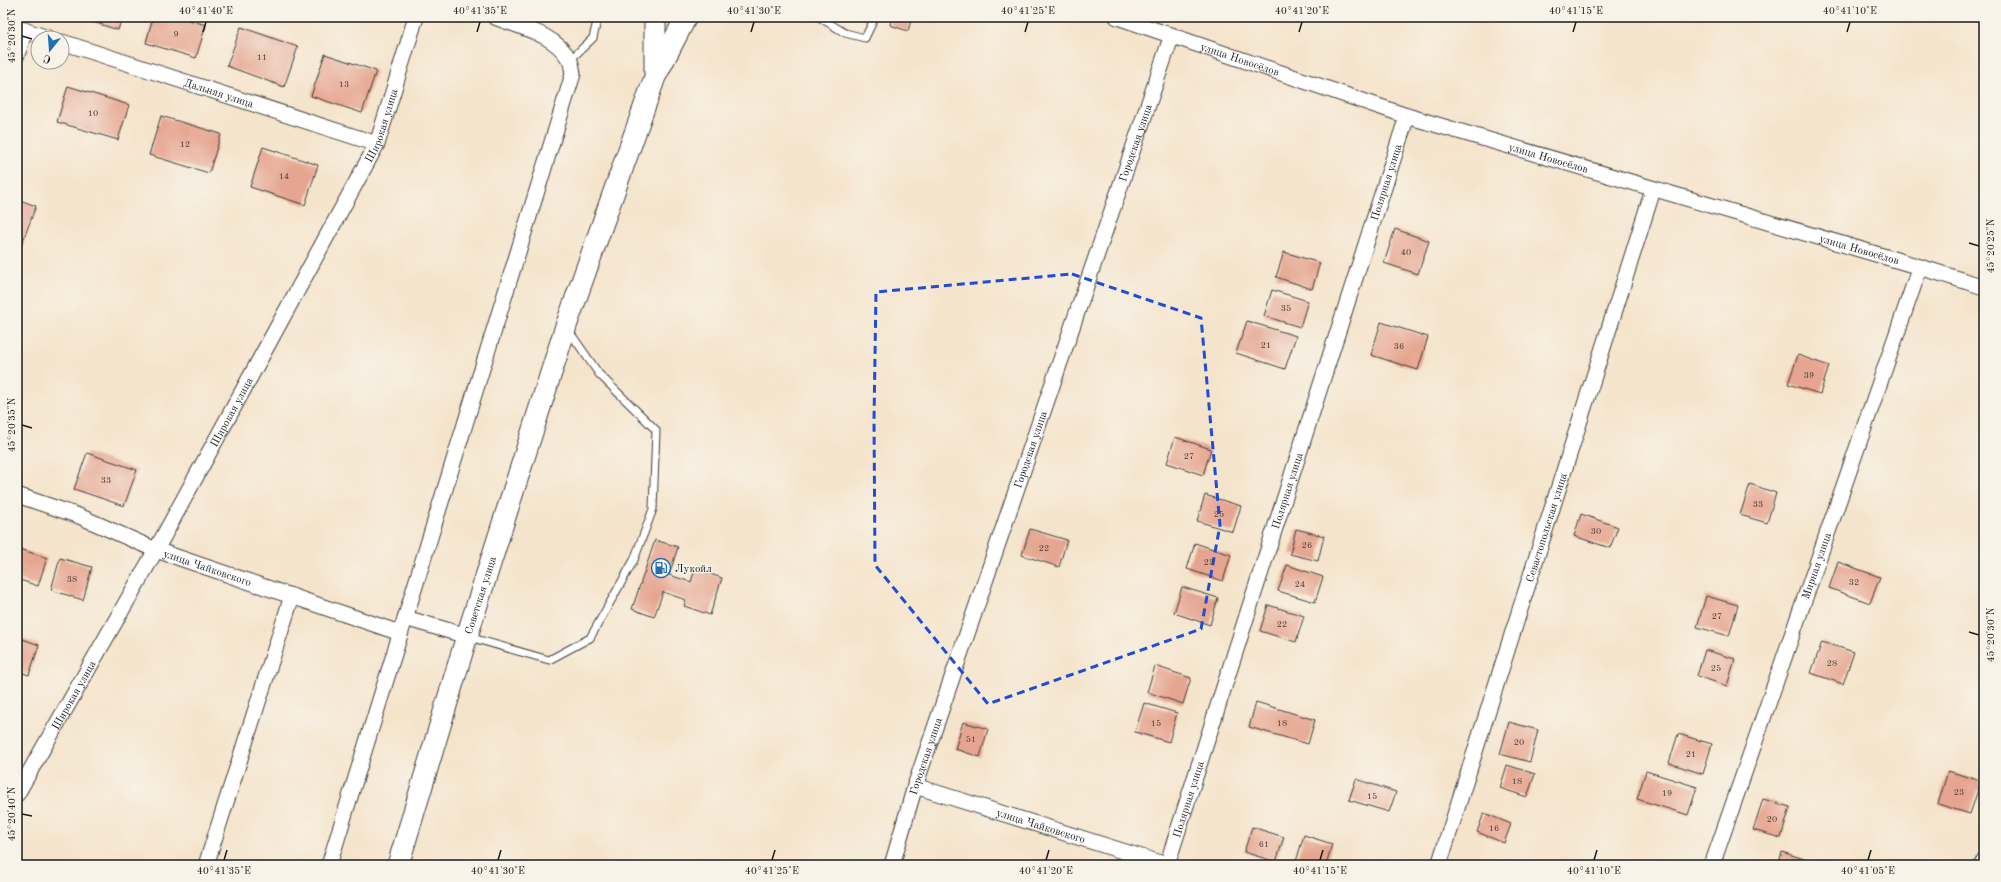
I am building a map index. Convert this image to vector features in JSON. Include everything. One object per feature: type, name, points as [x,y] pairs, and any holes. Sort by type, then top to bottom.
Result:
[{"type":"main road","points":[[655,17],[655,77]]},
{"type":"main road","points":[[655,77],[686,17]]},
{"type":"main road","name":"Советская улица","points":[[398,865],[467,636],[566,326],[655,77]]},
{"type":"street","name":"Широкая улица","points":[[17,794],[156,550],[377,144],[416,17]]},
{"type":"street","points":[[329,865],[573,74],[570,60],[561,48],[544,36],[495,17]]},
{"type":"street","name":"улица Новосёлов","points":[[1117,17],[1407,116],[1984,287]]},
{"type":"street","points":[[17,55],[21,29]]},
{"type":"street","name":"Городская улица","points":[[892,865],[915,786],[1172,35]]},
{"type":"street","name":"Дальняя улица","points":[[70,45],[377,144]]},
{"type":"street","name":"Полярная улица","points":[[1167,865],[1407,116]]},
{"type":"street","name":"Севастопольская улица","points":[[1438,865],[1653,190]]},
{"type":"street","name":"Мирная улица","points":[[1712,865],[1920,267]]},
{"type":"street","name":"улица Чайковского","points":[[17,495],[79,516],[156,550],[400,633]]},
{"type":"street","points":[[206,865],[292,596]]},
{"type":"street","points":[[405,618],[467,636]]},
{"type":"street","name":"улица Чайковского","points":[[915,786],[1167,865]]},
{"type":"street","points":[[1982,865],[1984,860]]},
{"type":"lane","points":[[570,60],[593,38],[598,17]]},
{"type":"lane","points":[[819,17],[845,33],[865,38],[875,17]]},
{"type":"lane","points":[[467,636],[549,660],[590,638],[634,560],[653,509],[656,430],[599,374],[566,326]]},
{"type":"highlighted area","points":[[1072,274],[1201,318],[1220,525],[1201,629],[988,704],[875,565],[874,420],[876,292]]},
{"type":"building","points":[[78,17],[122,17],[118,30]]},
{"type":"building","points":[[153,17],[179,17],[206,25],[196,58],[146,43]]},
{"type":"building","points":[[892,17],[912,17],[908,31],[890,25]]},
{"type":"building","points":[[241,27],[298,47],[284,87],[227,66]]},
{"type":"building","points":[[325,54],[376,71],[362,113],[311,96]]},
{"type":"building","points":[[68,86],[129,105],[118,140],[57,122]]},
{"type":"building","points":[[161,116],[221,134],[209,173],[149,155]]},
{"type":"building","points":[[263,147],[318,165],[305,205],[250,187]]},
{"type":"building","points":[[17,199],[36,206],[17,257]]},
{"type":"building","points":[[1395,229],[1429,241],[1418,274],[1384,263]]},
{"type":"building","points":[[1284,252],[1320,263],[1312,289],[1276,277]]},
{"type":"building","points":[[1272,290],[1308,301],[1300,327],[1264,316]]},
{"type":"building","points":[[1247,321],[1296,336],[1285,369],[1236,353]]},
{"type":"building","points":[[1381,322],[1428,337],[1418,370],[1371,355]]},
{"type":"building","points":[[1798,355],[1829,366],[1820,394],[1788,384]]},
{"type":"building","points":[[1175,437],[1211,449],[1203,475],[1167,463]]},
{"type":"building","points":[[87,453],[137,470],[124,506],[74,489]]},
{"type":"building","points":[[1750,484],[1776,493],[1767,523],[1740,515]]},
{"type":"building","points":[[1205,495],[1241,506],[1233,532],[1197,521]]},
{"type":"building","points":[[1581,514],[1618,527],[1610,548],[1574,536]]},
{"type":"building","points":[[1030,529],[1067,540],[1059,567],[1022,555]]},
{"type":"building","points":[[1296,529],[1324,536],[1318,561],[1290,554]]},
{"type":"building","points":[[655,540],[678,547],[669,575],[691,582],[695,569],[722,578],[710,615],[684,606],[686,600],[663,592],[654,617],[632,609]]},
{"type":"building","points":[[1195,543],[1231,555],[1223,581],[1187,569]]},
{"type":"building","points":[[17,548],[47,558],[38,586],[17,579]]},
{"type":"building","points":[[60,558],[92,567],[83,600],[51,590]]},
{"type":"building","points":[[1838,562],[1880,577],[1870,603],[1829,588]]},
{"type":"building","points":[[1287,565],[1323,577],[1315,602],[1278,591]]},
{"type":"building","points":[[1182,587],[1218,598],[1210,625],[1174,613]]},
{"type":"building","points":[[1706,596],[1738,605],[1729,636],[1697,627]]},
{"type":"building","points":[[1268,605],[1304,616],[1296,642],[1260,631]]},
{"type":"building","points":[[17,637],[39,645],[29,675],[17,671]]},
{"type":"building","points":[[1822,642],[1854,652],[1843,684],[1811,673]]},
{"type":"building","points":[[1705,650],[1735,659],[1727,686],[1697,676]]},
{"type":"building","points":[[1155,666],[1191,678],[1183,704],[1147,692]]},
{"type":"building","points":[[17,692],[22,693],[17,708]]},
{"type":"building","points":[[1256,702],[1315,720],[1308,744],[1249,727]]},
{"type":"building","points":[[1144,703],[1177,713],[1169,742],[1135,732]]},
{"type":"building","points":[[963,722],[988,729],[980,757],[955,749]]},
{"type":"building","points":[[1509,722],[1538,730],[1530,762],[1500,754]]},
{"type":"building","points":[[1678,734],[1712,744],[1703,774],[1669,763]]},
{"type":"building","points":[[1507,765],[1535,774],[1527,797],[1500,788]]},
{"type":"building","points":[[1646,771],[1697,787],[1688,815],[1637,799]]},
{"type":"building","points":[[1948,771],[1981,781],[1970,814],[1938,804]]},
{"type":"building","points":[[1356,779],[1396,792],[1389,812],[1349,800]]},
{"type":"building","points":[[1763,799],[1790,807],[1781,838],[1753,830]]},
{"type":"building","points":[[1484,813],[1511,824],[1504,843],[1477,832]]},
{"type":"building","points":[[1252,827],[1284,837],[1276,862],[1244,852]]},
{"type":"building","points":[[1304,835],[1332,844],[1326,865],[1295,865]]},
{"type":"building","points":[[1782,852],[1804,859],[1802,865],[1778,865]]},
{"type":"place","name":"Лукойл","points":[[661,568]]}]
